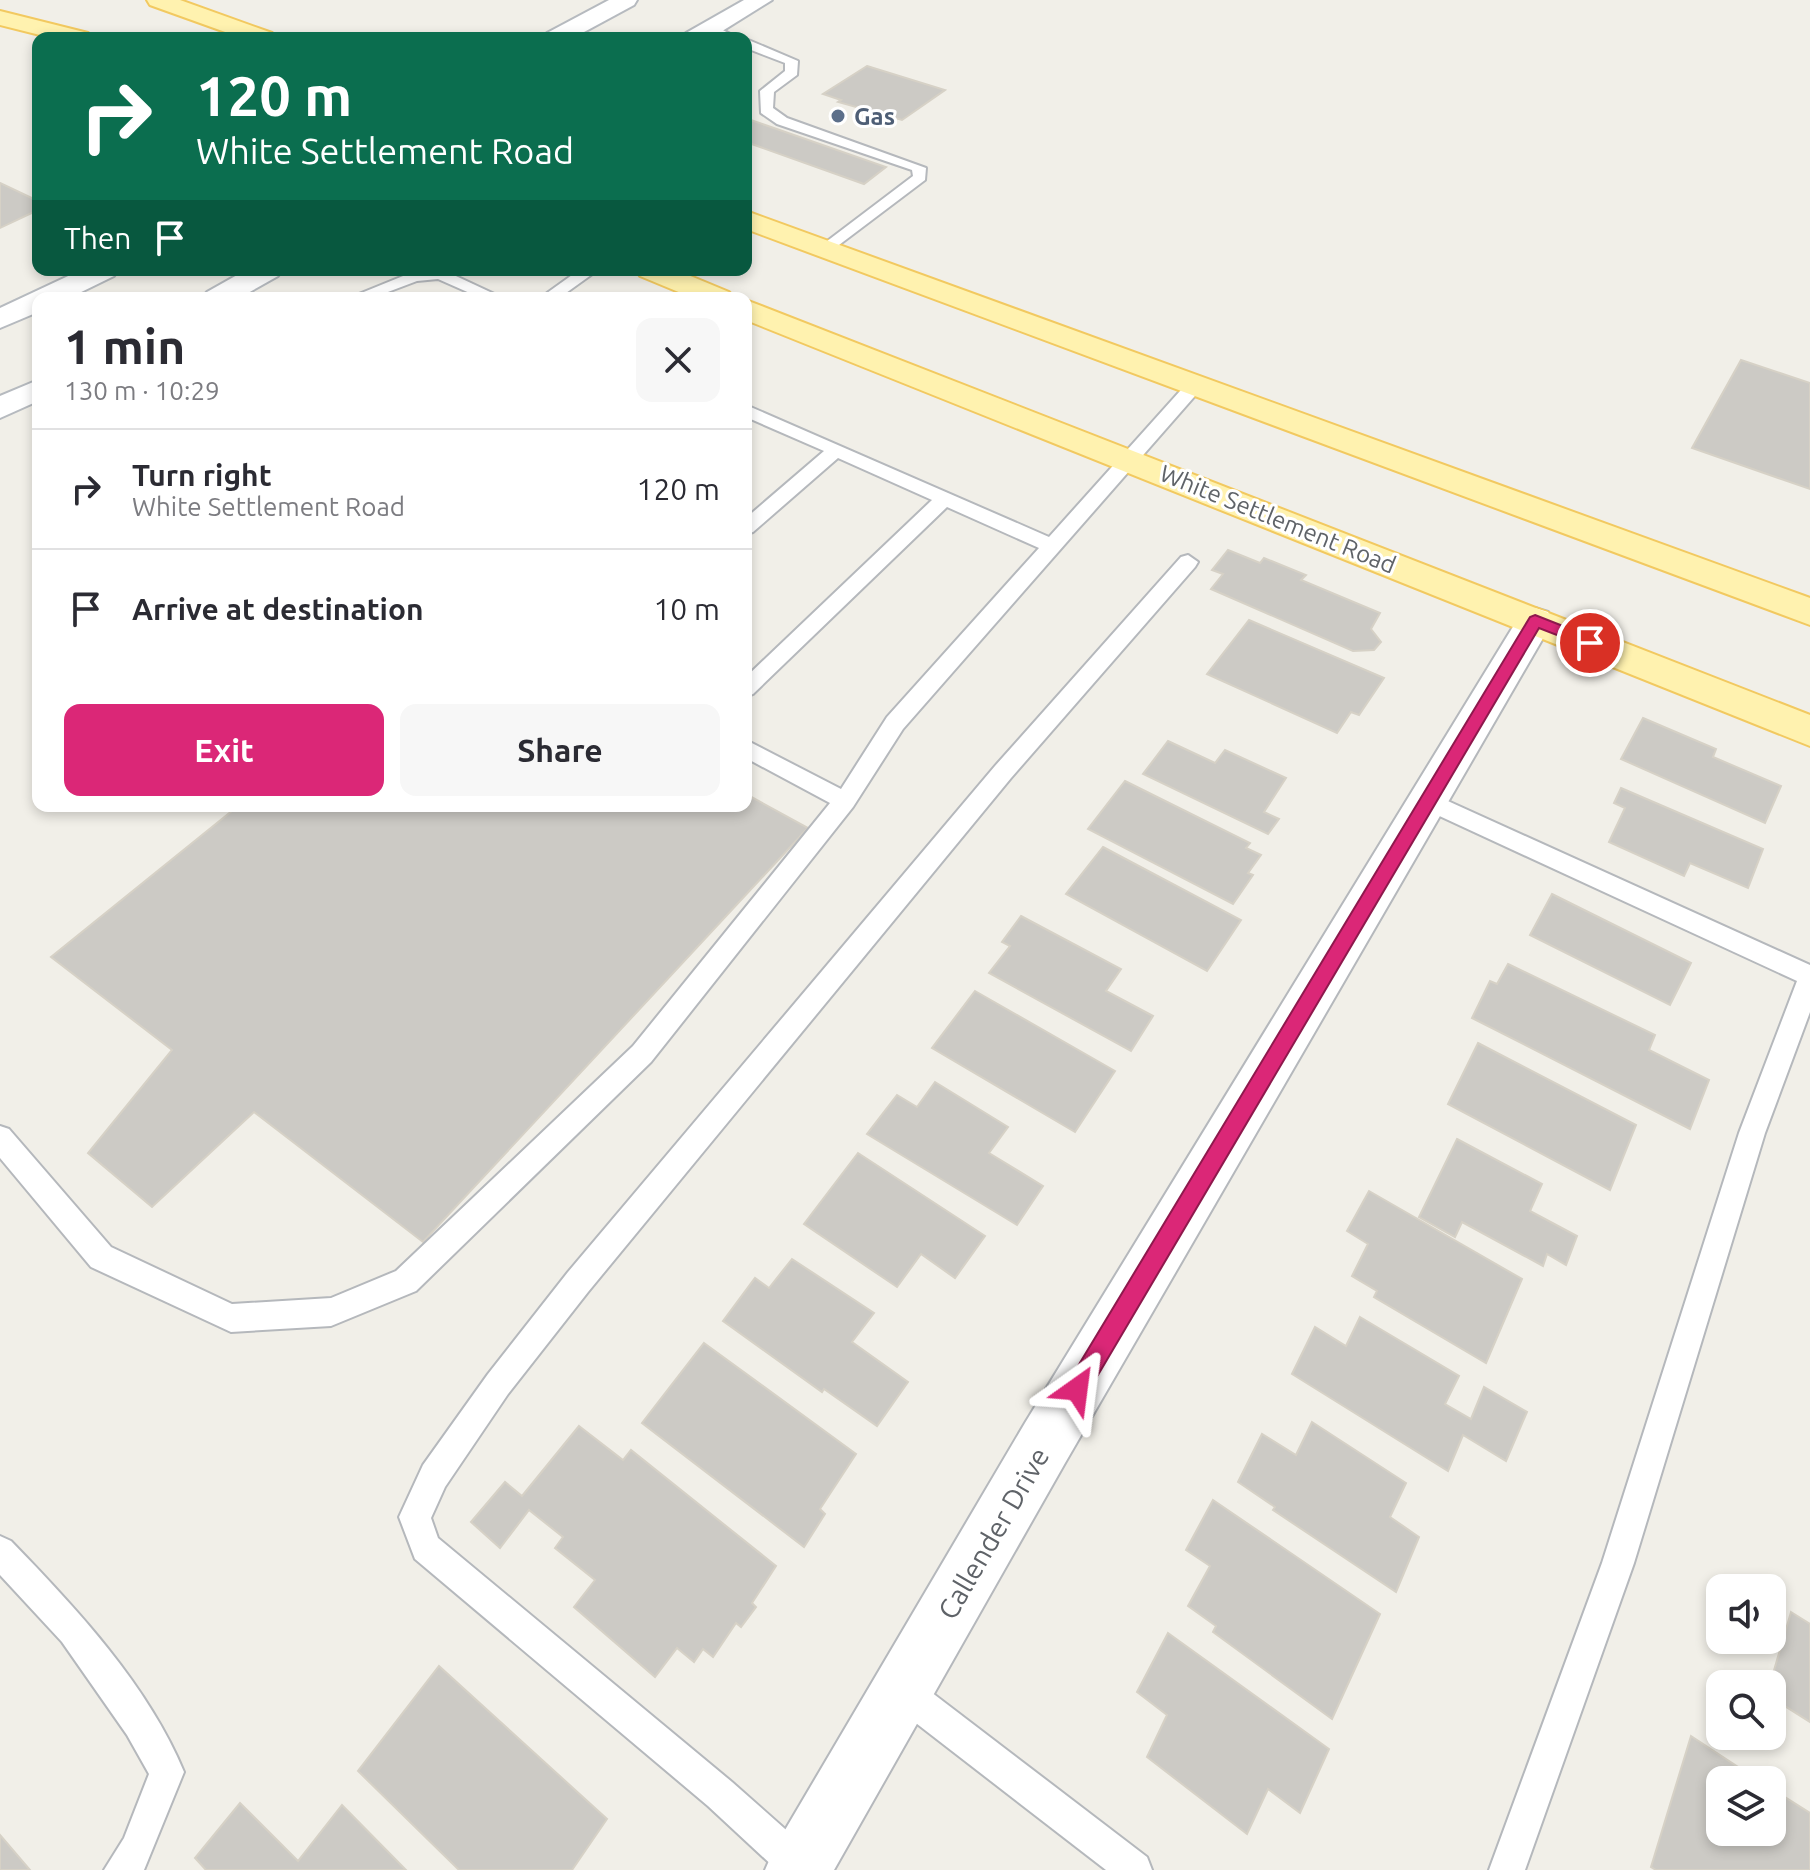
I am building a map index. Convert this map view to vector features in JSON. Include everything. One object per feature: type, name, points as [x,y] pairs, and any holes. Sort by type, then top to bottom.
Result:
[{"type":"main road","points":[[158,0],[247,32]]},
{"type":"main road","points":[[0,18],[56,32]]},
{"type":"main road","points":[[752,221],[1810,612]]},
{"type":"main road","points":[[665,276],[704,292]]},
{"type":"main road","name":"White Settlement Road","points":[[752,311],[1810,731]]},
{"type":"street","points":[[566,32],[626,0]]},
{"type":"street","points":[[716,32],[761,0]]},
{"type":"street","points":[[555,32],[579,25]]},
{"type":"street","points":[[58,292],[91,276]]},
{"type":"street","points":[[235,292],[259,276]]},
{"type":"street","points":[[0,319],[32,304]]},
{"type":"street","points":[[0,408],[32,392]]},
{"type":"street","name":"Callender Drive","points":[[799,1868],[1045,1443],[1535,621]]},
{"type":"lane","points":[[752,45],[791,61],[792,72],[767,91],[766,110],[782,121],[919,168],[920,177],[826,248]]},
{"type":"lane","points":[[373,292],[423,276]]},
{"type":"lane","points":[[445,276],[481,292]]},
{"type":"lane","points":[[557,292],[581,276]]},
{"type":"lane","points":[[0,1138],[101,1257],[231,1318],[331,1312],[406,1281],[642,1054],[845,801],[895,723],[1195,385]]},
{"type":"lane","points":[[752,413],[1052,546]]},
{"type":"lane","points":[[752,523],[836,450]]},
{"type":"lane","points":[[752,683],[945,498]]},
{"type":"lane","points":[[799,1868],[720,1794],[426,1548],[415,1517],[443,1463],[498,1384],[578,1282],[1003,772],[1188,562]]},
{"type":"lane","points":[[752,751],[845,801]]},
{"type":"lane","points":[[1428,801],[1810,977],[1752,1133],[1618,1563],[1507,1870]]},
{"type":"lane","points":[[0,1552],[74,1630],[139,1723],[167,1772],[137,1850],[122,1870]]},
{"type":"lane","points":[[902,1691],[1134,1870]]},
{"type":"building","points":[[867,66],[945,90],[902,120],[838,102],[841,100],[823,94]]},
{"type":"building","points":[[752,120],[886,167],[864,184],[752,144]]},
{"type":"building","points":[[0,183],[32,198],[32,213],[0,228]]},
{"type":"building","points":[[1741,360],[1810,383],[1810,489],[1692,448]]},
{"type":"building","points":[[1228,550],[1260,563],[1264,558],[1306,575],[1301,580],[1380,613],[1371,629],[1381,642],[1374,650],[1353,651],[1211,589],[1223,574],[1212,570]]},
{"type":"building","points":[[1249,620],[1384,678],[1359,715],[1351,712],[1337,733],[1207,674]]},
{"type":"building","points":[[1643,718],[1716,749],[1713,757],[1781,786],[1765,823],[1621,759]]},
{"type":"building","points":[[1168,741],[1215,763],[1225,750],[1286,778],[1264,812],[1279,819],[1268,834],[1143,774]]},
{"type":"building","points":[[1125,781],[1250,843],[1246,848],[1261,855],[1248,873],[1253,875],[1233,904],[1088,829]]},
{"type":"building","points":[[1621,788],[1763,849],[1748,888],[1690,863],[1684,876],[1609,842],[1625,808],[1614,803]]},
{"type":"building","points":[[752,797],[808,828],[423,1242],[254,1112],[152,1207],[88,1153],[172,1050],[51,957],[231,812],[752,812]]},
{"type":"building","points":[[1103,847],[1241,920],[1207,971],[1066,894]]},
{"type":"building","points":[[1552,894],[1691,963],[1670,1005],[1530,935]]},
{"type":"building","points":[[1021,916],[1121,969],[1106,991],[1153,1016],[1131,1051],[989,973],[1010,946],[1002,942]]},
{"type":"building","points":[[1508,964],[1655,1035],[1649,1050],[1709,1080],[1690,1129],[1472,1018],[1490,981],[1497,984]]},
{"type":"building","points":[[975,991],[1115,1071],[1075,1132],[932,1048]]},
{"type":"building","points":[[1478,1043],[1636,1125],[1610,1190],[1448,1104]]},
{"type":"building","points":[[935,1082],[1008,1127],[989,1153],[1043,1186],[1017,1225],[867,1134],[897,1095],[917,1107]]},
{"type":"building","points":[[1457,1139],[1542,1184],[1530,1211],[1577,1236],[1566,1265],[1547,1254],[1543,1266],[1462,1222],[1455,1237],[1419,1217]]},
{"type":"building","points":[[858,1153],[985,1236],[955,1278],[921,1254],[897,1287],[804,1224]]},
{"type":"building","points":[[1369,1191],[1522,1279],[1486,1363],[1374,1297],[1377,1291],[1352,1276],[1368,1244],[1347,1231]]},
{"type":"building","points":[[792,1259],[874,1313],[852,1342],[908,1382],[877,1426],[824,1389],[822,1392],[723,1321],[755,1278],[769,1288]]},
{"type":"building","points":[[1360,1317],[1459,1376],[1445,1404],[1471,1419],[1484,1387],[1527,1412],[1506,1461],[1463,1435],[1448,1471],[1292,1374],[1315,1327],[1346,1346]]},
{"type":"building","points":[[704,1343],[856,1454],[820,1509],[825,1514],[804,1547],[642,1423]]},
{"type":"building","points":[[1312,1422],[1406,1483],[1390,1517],[1419,1537],[1396,1592],[1273,1510],[1275,1507],[1238,1482],[1262,1434],[1296,1455]]},
{"type":"building","points":[[579,1426],[623,1460],[631,1450],[776,1566],[752,1603],[756,1607],[741,1627],[736,1623],[713,1657],[703,1649],[694,1662],[677,1648],[655,1677],[574,1607],[595,1580],[555,1548],[563,1537],[529,1510],[500,1548],[471,1522],[505,1482],[522,1496]]},
{"type":"building","points":[[1213,1500],[1380,1614],[1332,1719],[1213,1632],[1216,1626],[1188,1606],[1210,1566],[1186,1550]]},
{"type":"building","points":[[1791,1612],[1810,1624],[1810,1722],[1786,1707],[1786,1670],[1774,1670],[1779,1654],[1786,1654],[1786,1629]]},
{"type":"building","points":[[1168,1633],[1329,1749],[1300,1813],[1268,1789],[1247,1834],[1147,1757],[1167,1715],[1137,1692]]},
{"type":"building","points":[[439,1666],[607,1819],[572,1870],[459,1870],[358,1771]]},
{"type":"building","points":[[1691,1736],[1706,1746],[1706,1750],[1712,1750],[1737,1766],[1706,1766],[1706,1846],[1786,1846],[1786,1798],[1810,1813],[1810,1870],[1656,1870],[1651,1867]]},
{"type":"building","points":[[240,1803],[298,1861],[342,1805],[406,1870],[206,1870],[195,1858]]},
{"type":"building","points":[[0,1835],[30,1870],[0,1870]]},
{"type":"place","name":"Gas","points":[[838,116]]},
{"type":"route","points":[[1077,1389],[1535,621],[1590,643]]}]
